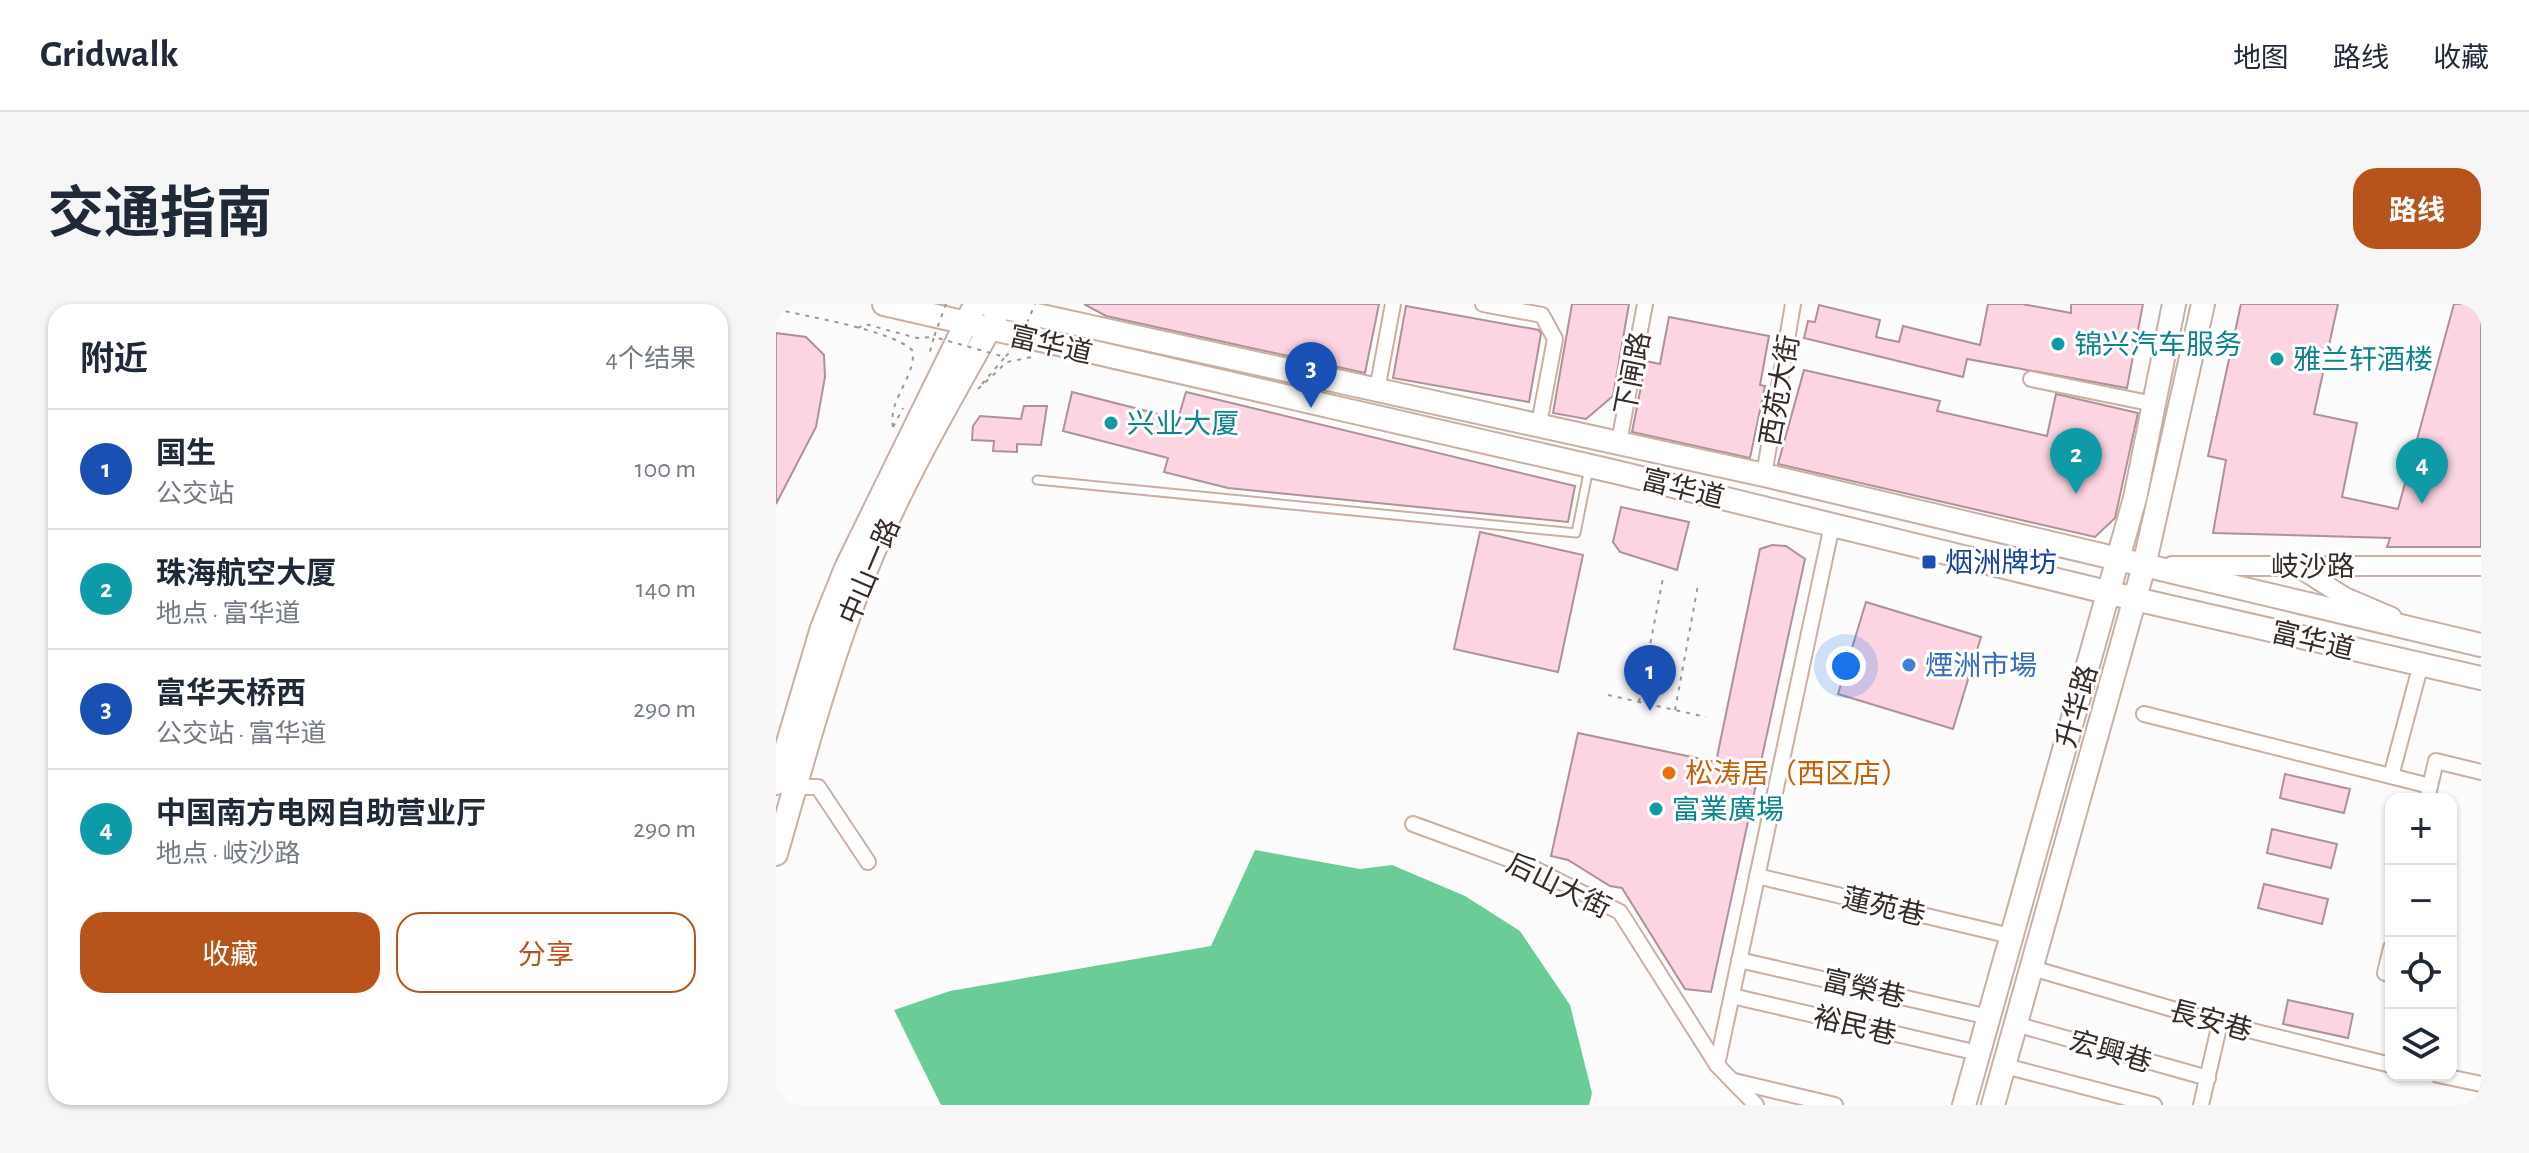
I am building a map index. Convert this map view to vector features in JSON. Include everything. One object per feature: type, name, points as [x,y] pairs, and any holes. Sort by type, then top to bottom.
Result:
[{"type":"main road","name":"富华道","points":[[884,304],[1589,466],[2135,599],[2481,678]]},
{"type":"main road","name":"中山一路","points":[[776,854],[786,785],[822,628],[846,568],[963,323],[977,304]]},
{"type":"main road","name":"升华路","points":[[1964,1105],[2135,498],[2174,304]]},
{"type":"main road","name":"升华路","points":[[1993,1105],[2144,566],[2203,304]]},
{"type":"main road","name":"富华道","points":[[997,305],[1764,475],[2481,645]]},
{"type":"main road","name":"中山一路","points":[[786,785],[865,572],[960,377],[989,330],[997,305]]},
{"type":"main road","points":[[2329,643],[2337,611]]},
{"type":"street","points":[[1377,390],[1393,304]]},
{"type":"street","points":[[1483,304],[1542,315],[1555,339],[1539,424]]},
{"type":"street","name":"下闸路","points":[[1619,442],[1645,304]]},
{"type":"street","name":"西苑大街","points":[[1764,475],[1793,304]]},
{"type":"street","points":[[2031,379],[2154,404]]},
{"type":"street","points":[[1717,1065],[1832,525]]},
{"type":"street","name":"岐沙路","points":[[2144,566],[2481,566]]},
{"type":"street","points":[[2296,566],[2345,597],[2435,634]]},
{"type":"street","points":[[2391,776],[2421,664]]},
{"type":"street","points":[[2144,714],[2391,776],[2429,792],[2436,761],[2481,772]]},
{"type":"street","points":[[786,785],[818,787],[868,862]]},
{"type":"street","name":"后山大街","points":[[1413,824],[1533,868],[1620,912],[1717,1065],[1756,1105]]},
{"type":"street","name":"蓮苑巷","points":[[1757,876],[2011,936]]},
{"type":"street","name":"富榮巷","points":[[1739,960],[1989,1017]]},
{"type":"street","name":"長安巷","points":[[2032,968],[2220,1023],[2385,1064]]},
{"type":"street","name":"裕民巷","points":[[1732,996],[1978,1053]]},
{"type":"street","points":[[2201,1105],[2220,1023]]},
{"type":"street","name":"宏興巷","points":[[2015,1024],[2208,1078]]},
{"type":"street","points":[[2005,1066],[2154,1105]]},
{"type":"street","points":[[2457,1079],[2481,1084]]},
{"type":"street","points":[[1731,1080],[1835,1105]]},
{"type":"lane","points":[[1037,480],[1576,533],[1589,466]]},
{"type":"path","points":[[934,337],[946,304]]},
{"type":"path","points":[[1035,304],[1018,344],[976,392],[1007,362],[1040,356]]},
{"type":"path","points":[[776,309],[905,342],[913,351],[909,374],[890,416],[902,451]]},
{"type":"path","points":[[856,329],[865,324],[917,338],[934,337],[1005,357]]},
{"type":"path","points":[[1639,702],[1663,578]]},
{"type":"path","points":[[1675,710],[1698,585]]},
{"type":"path","points":[[1608,695],[1706,717]]},
{"type":"green space","points":[[1255,850],[1360,869],[1392,865],[1465,896],[1520,931],[1570,1005],[1592,1093],[1589,1105],[941,1105],[894,1010],[950,991],[1211,946]]},
{"type":"building","points":[[1084,304],[1379,304],[1365,373],[1106,316]]},
{"type":"building","points":[[1572,304],[1629,304],[1613,396],[1586,419],[1553,413]]},
{"type":"building","points":[[1988,304],[2022,304],[2071,313],[2071,304],[2143,304],[2127,388],[1967,359],[1963,377],[1804,338],[1808,321],[1815,322],[1819,305],[1880,320],[1876,337],[1899,342],[1903,326],[1980,345]]},
{"type":"building","points":[[2241,304],[2338,304],[2314,414],[2357,423],[2342,497],[2398,509],[2454,304],[2481,304],[2481,547],[2387,547],[2390,538],[2213,533],[2226,460],[2208,456]]},
{"type":"building","points":[[1406,306],[1539,330],[1541,334],[1529,402],[1393,378]]},
{"type":"building","points":[[1669,317],[1769,336],[1760,385],[1765,386],[1750,458],[1632,432],[1646,361],[1660,364]]},
{"type":"building","points":[[776,333],[806,337],[824,355],[825,377],[816,427],[776,504]]},
{"type":"building","points":[[1804,370],[1940,401],[1937,411],[2047,436],[2056,394],[2138,413],[2115,518],[2095,537],[1778,464]]},
{"type":"building","points":[[1072,392],[1178,419],[1186,392],[1575,486],[1568,522],[1228,488],[1164,472],[1168,458],[1063,431]]},
{"type":"building","points":[[1024,406],[1047,406],[1041,445],[1017,444],[1017,452],[993,451],[994,441],[972,440],[973,426],[980,416],[1021,419]]},
{"type":"building","points":[[1621,507],[1689,522],[1677,570],[1620,552],[1613,542]]},
{"type":"building","points":[[1480,532],[1583,555],[1558,672],[1454,649]]},
{"type":"building","name":"富業廣場","points":[[1772,545],[1786,546],[1805,559],[1711,992],[1685,989],[1622,888],[1610,886],[1568,860],[1551,856],[1578,733],[1716,762],[1760,549]]},
{"type":"building","name":"煙洲市場","points":[[1866,602],[1981,637],[1953,729],[1838,694]]},
{"type":"building","points":[[2285,774],[2350,789],[2344,813],[2280,798]]},
{"type":"building","points":[[2272,829],[2337,844],[2331,868],[2267,853]]},
{"type":"building","points":[[2264,884],[2328,899],[2322,924],[2258,908]]},
{"type":"building","points":[[2288,1000],[2353,1014],[2348,1038],[2283,1024]]},
{"type":"place","name":"锦兴汽车服务","points":[[2058,344]]},
{"type":"place","name":"雅兰轩酒楼","points":[[2277,359]]},
{"type":"place","name":"富华天桥西","points":[[1311,408]]},
{"type":"place","name":"兴业大厦","points":[[1111,423]]},
{"type":"place","name":"珠海航空大厦","points":[[2076,494]]},
{"type":"place","name":"中国南方电网自助营业厅","points":[[2422,504]]},
{"type":"place","name":"烟洲牌坊","points":[[1929,562]]},
{"type":"place","name":"煙洲市場","points":[[1909,665]]},
{"type":"place","name":"国生","points":[[1650,711]]},
{"type":"place","name":"松涛居（西区店）","points":[[1669,773]]},
{"type":"place","name":"富業廣場","points":[[1656,809]]}]
